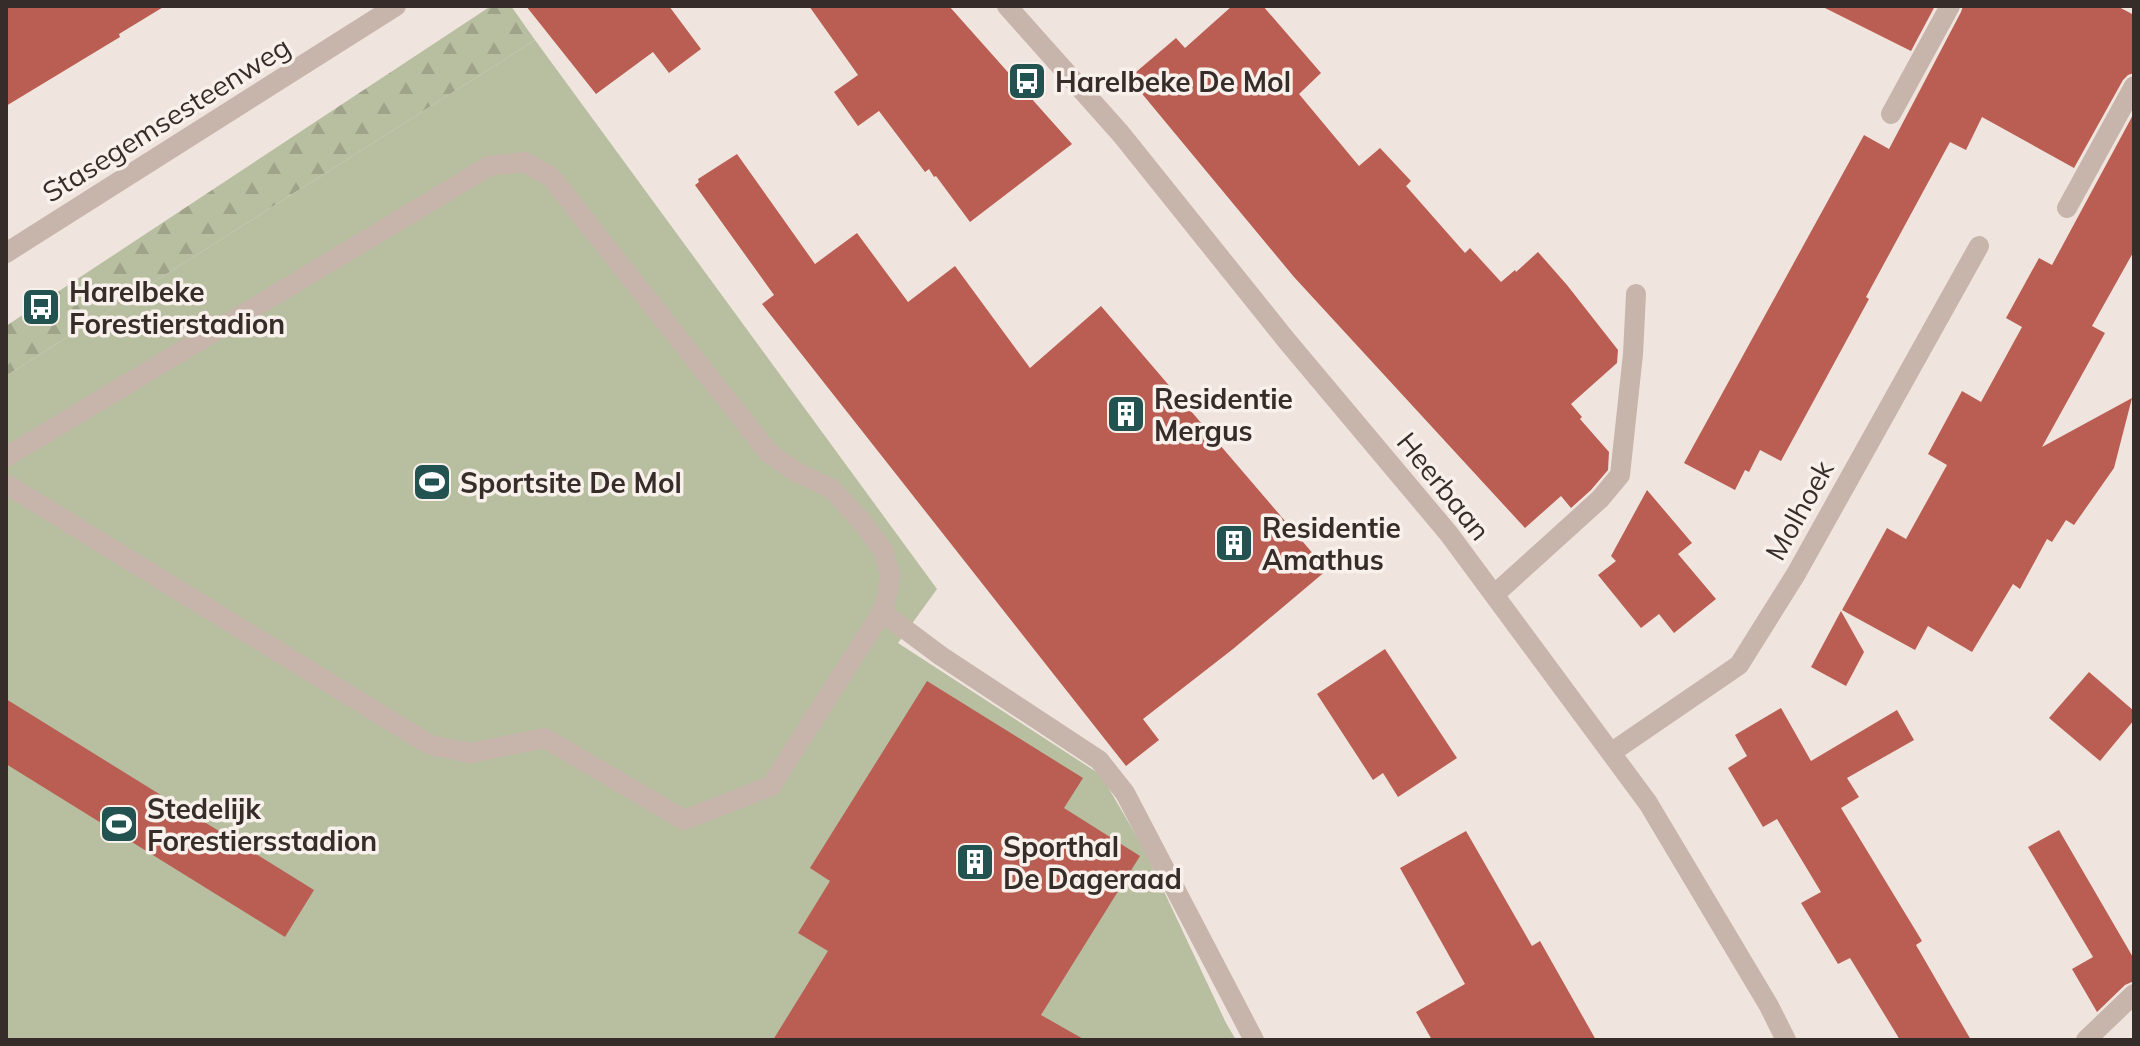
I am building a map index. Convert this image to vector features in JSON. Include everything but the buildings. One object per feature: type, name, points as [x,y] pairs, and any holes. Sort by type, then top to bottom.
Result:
[{"type":"street","name":"Stasegemsesteenweg","points":[[6,253],[396,6]]},
{"type":"street","name":"Heerbaan","points":[[1007,6],[1121,134],[1277,330],[1449,534],[1495,594],[1648,803],[1769,1006],[1786,1040]]},
{"type":"street","points":[[1891,114],[1950,6]]},
{"type":"street","points":[[2067,208],[2134,86]]},
{"type":"street","points":[[6,457],[489,166],[525,162],[551,177],[769,453],[796,472],[832,489],[863,523],[884,552],[890,576],[882,612],[771,786],[684,820],[545,738],[470,753],[430,745],[6,484]]},
{"type":"street","name":"Molhoek","points":[[1612,752],[1739,665],[1796,574],[1979,246]]},
{"type":"street","points":[[1495,594],[1600,499],[1620,475],[1636,294]]},
{"type":"street","points":[[882,612],[941,656],[1099,760],[1125,793],[1254,1040]]},
{"type":"street","points":[[2086,1040],[2134,994]]},
{"type":"green space","points":[[491,6],[511,6],[535,40],[6,376],[6,326]]},
{"type":"green space","name":"Sportsite De Mol","points":[[535,40],[937,589],[898,643],[1101,775],[1144,849],[1236,1040],[6,1040],[6,376]]},
{"type":"place","name":"Harelbeke De Mol","points":[[1027,81]]},
{"type":"place","name":"Harelbeke Forestierstadion","points":[[41,307]]},
{"type":"place","name":"Residentie Mergus","points":[[1126,414]]},
{"type":"place","name":"Sportsite De Mol","points":[[432,482]]},
{"type":"place","name":"Residentie Amathus","points":[[1234,543]]},
{"type":"place","name":"Stedelijk Forestiersstadion","points":[[119,824]]},
{"type":"place","name":"Sporthal De Dageraad","points":[[975,862]]}]
